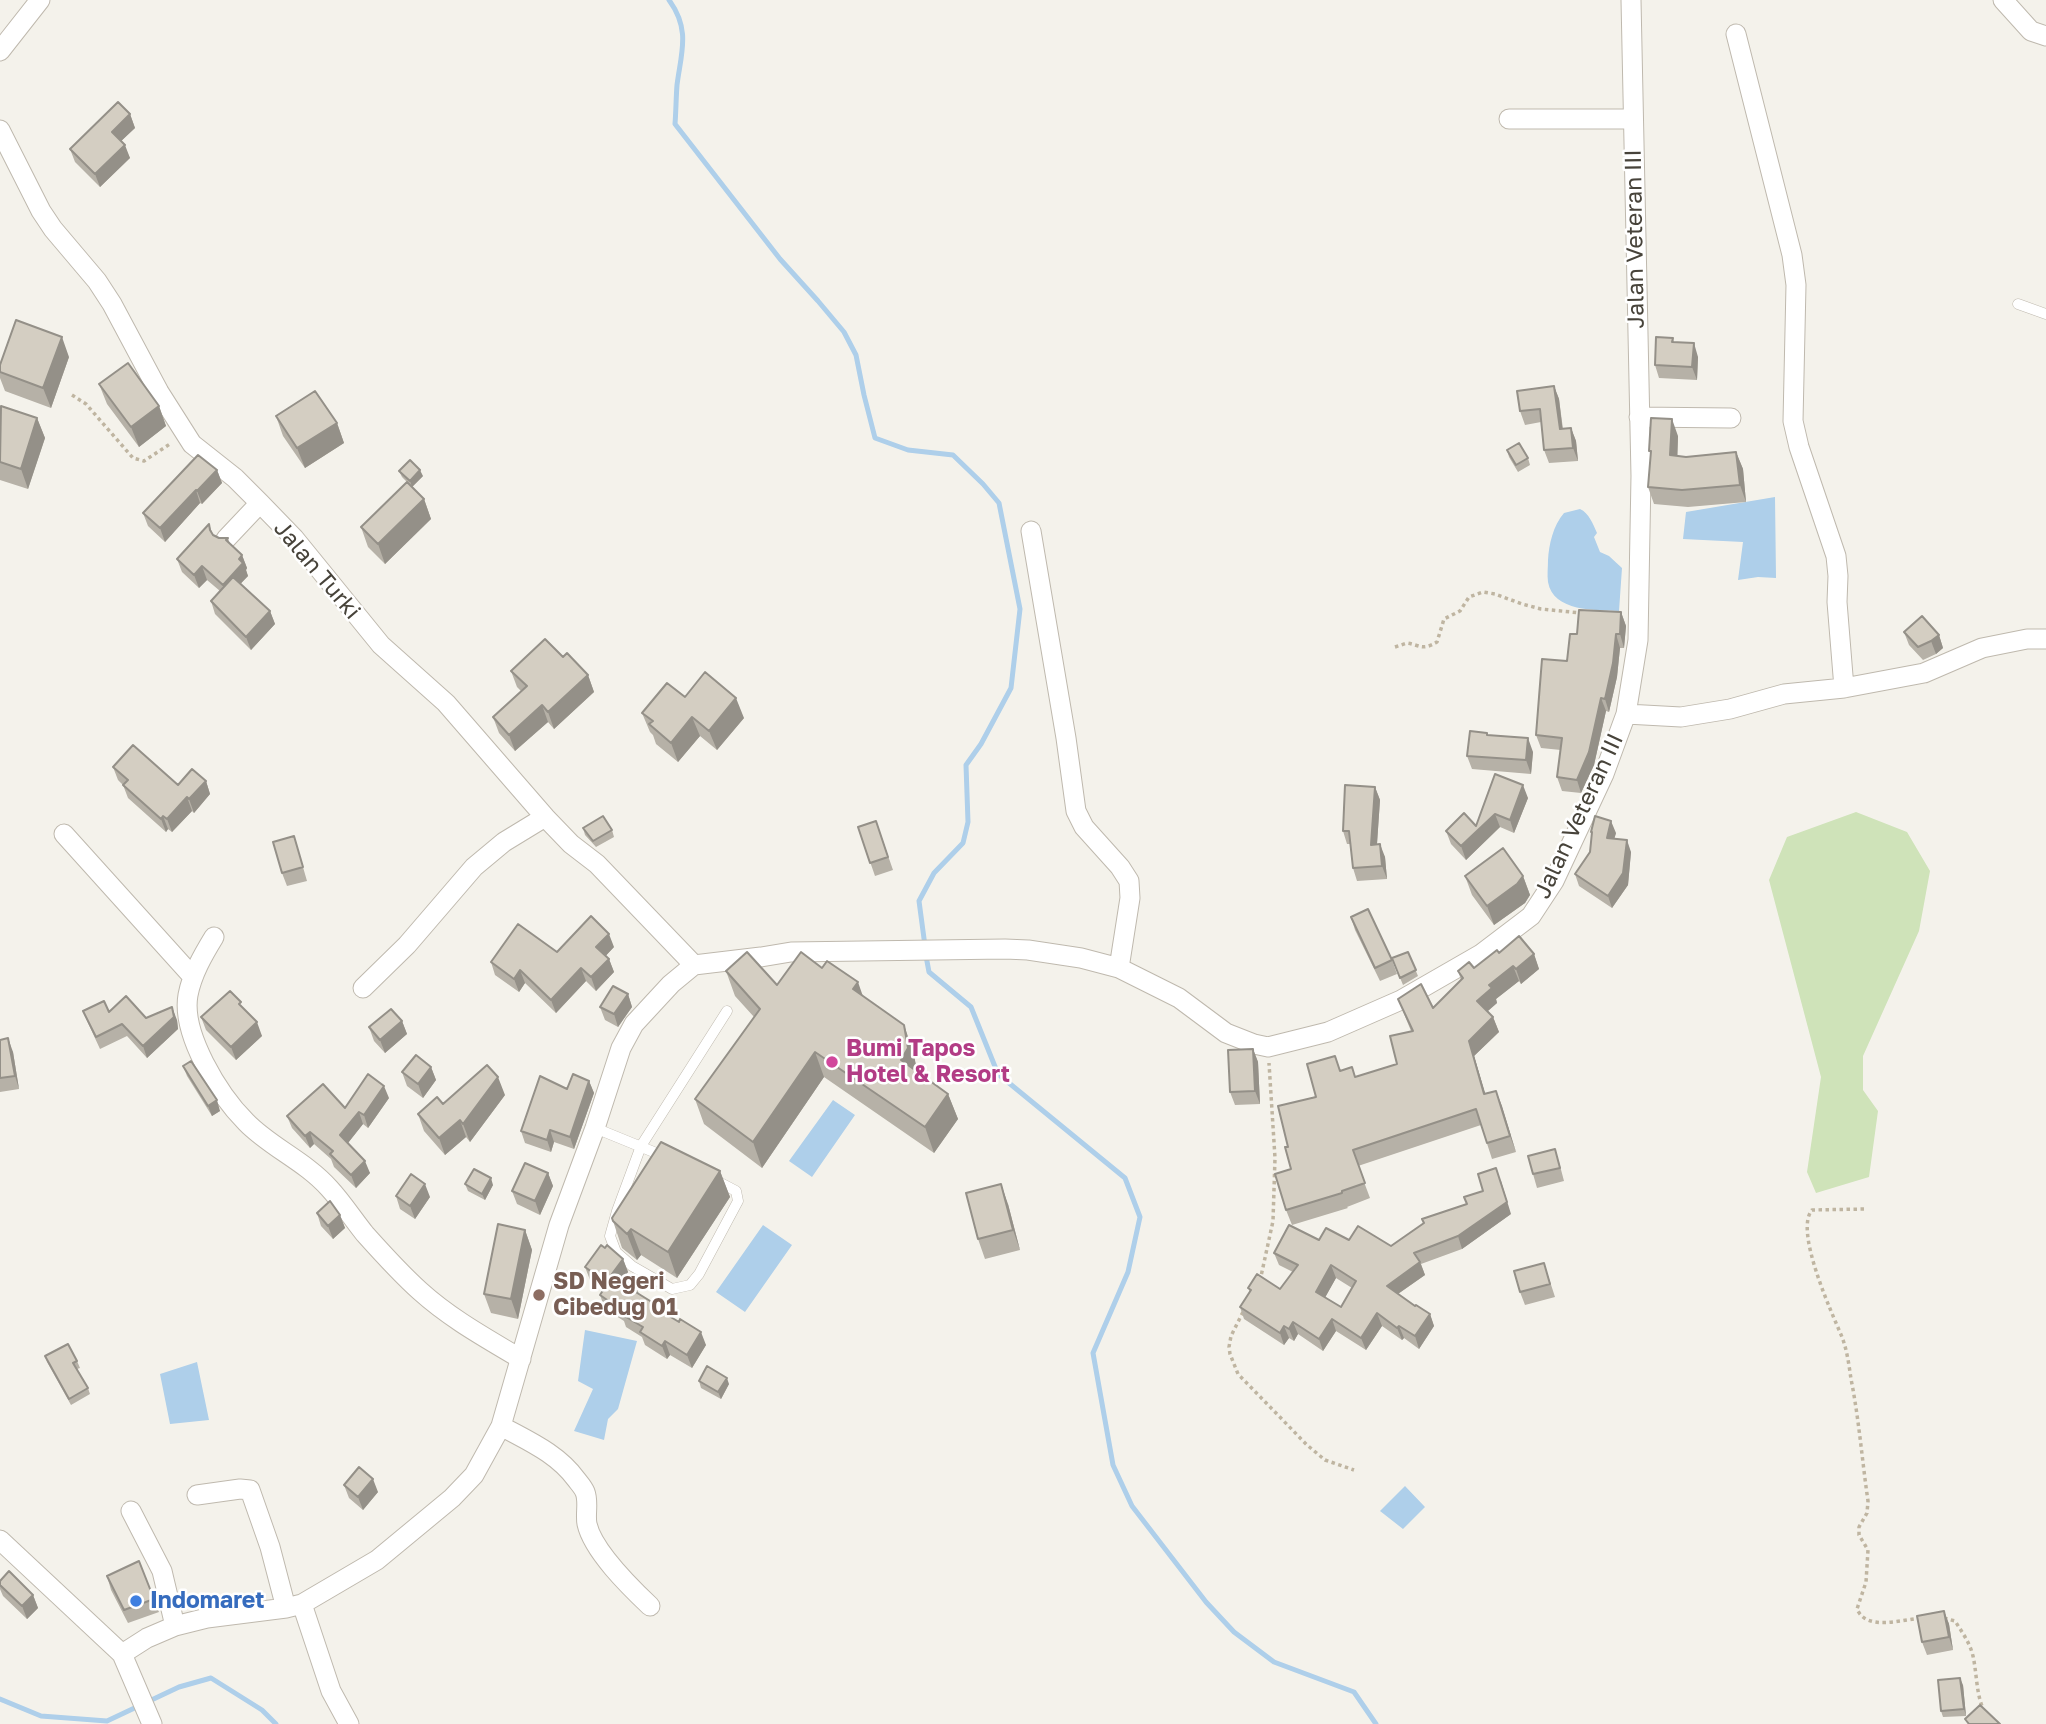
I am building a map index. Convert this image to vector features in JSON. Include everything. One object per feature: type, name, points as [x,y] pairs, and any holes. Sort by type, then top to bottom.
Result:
[{"type":"street","points":[[0,51],[40,0]]},
{"type":"street","name":"Jalan Veteran III","points":[[1268,1047],[1328,1032],[1401,1000],[1481,954],[1531,916],[1554,881],[1604,774],[1626,713],[1638,640],[1641,476],[1631,0]]},
{"type":"street","points":[[2003,0],[2031,31],[2046,36]]},
{"type":"street","points":[[1736,34],[1791,255],[1796,285],[1793,421],[1799,447],[1836,556],[1844,688]]},
{"type":"street","points":[[1509,119],[1633,119]]},
{"type":"street","name":"Jalan Turki","points":[[0,130],[41,211],[113,304],[159,392],[192,444],[235,478],[260,503],[301,548],[380,645],[446,703],[570,844],[597,864],[694,965]]},
{"type":"street","points":[[1639,417],[1731,418]]},
{"type":"street","points":[[226,539],[260,503]]},
{"type":"street","points":[[1031,531],[1076,811],[1084,828],[1114,859],[1129,881],[1130,898],[1119,968]]},
{"type":"street","points":[[1626,713],[1681,717],[1730,709],[1784,694],[1844,688],[1924,673],[1982,648],[2027,639],[2046,639]]},
{"type":"street","points":[[363,988],[407,945],[474,867],[504,842],[545,817]]},
{"type":"street","points":[[64,834],[193,977]]},
{"type":"street","points":[[214,937],[193,977],[188,997],[189,1018],[196,1044],[223,1093],[246,1123],[328,1187],[366,1234],[419,1290],[447,1314],[521,1359]]},
{"type":"street","points":[[122,1654],[147,1638],[175,1626],[207,1618],[294,1606],[377,1560],[452,1498],[474,1475],[501,1426],[559,1225],[621,1048],[634,1024],[671,984],[694,965],[790,952],[1028,950],[1082,958],[1119,968],[1179,999],[1226,1033],[1268,1047]]},
{"type":"street","points":[[501,1426],[565,1464],[585,1491],[586,1522],[591,1535],[624,1582],[650,1606]]},
{"type":"street","points":[[197,1495],[250,1490],[294,1606],[331,1691],[349,1724]]},
{"type":"street","points":[[131,1511],[162,1571],[175,1626]]},
{"type":"street","points":[[0,1540],[122,1654],[152,1724]]},
{"type":"lane","points":[[2018,304],[2046,314]]},
{"type":"lane","points":[[704,1175],[736,1191],[738,1201],[699,1274],[690,1285],[672,1289],[632,1266],[616,1252],[610,1236],[641,1146],[727,1011]]},
{"type":"lane","points":[[595,1128],[678,1163]]},
{"type":"path","points":[[72,395],[86,404],[133,458],[144,461],[184,434]]},
{"type":"path","points":[[1395,647],[1407,643],[1419,648],[1431,646],[1437,642],[1444,619],[1460,611],[1469,597],[1478,593],[1495,594],[1541,609],[1582,613]]},
{"type":"path","points":[[1259,1287],[1273,1221],[1275,1158],[1268,1047]]},
{"type":"path","points":[[1864,1209],[1812,1210],[1806,1223],[1809,1246],[1819,1281],[1844,1342],[1858,1423],[1868,1501],[1867,1513],[1859,1527],[1858,1535],[1868,1550],[1866,1582],[1857,1609],[1860,1617],[1866,1621],[1890,1622],[1931,1618]]},
{"type":"path","points":[[1247,1307],[1235,1327],[1229,1347],[1238,1374],[1325,1460],[1354,1470]]},
{"type":"path","points":[[1943,1618],[1955,1621],[1973,1652],[1980,1702],[1987,1717]]},
{"type":"green space","points":[[1856,812],[1907,832],[1930,871],[1919,931],[1863,1056],[1863,1090],[1878,1111],[1869,1177],[1816,1193],[1807,1172],[1821,1077],[1769,880],[1787,837]]},
{"type":"water","points":[[1775,497],[1776,578],[1738,580],[1743,542],[1683,539],[1686,512]]},
{"type":"water","points":[[1580,509],[1594,526],[1597,533],[1594,537],[1600,552],[1622,568],[1619,611],[1567,604],[1558,599],[1548,582],[1552,535],[1564,513]]},
{"type":"water","points":[[833,1100],[855,1115],[812,1177],[789,1161]]},
{"type":"water","points":[[763,1225],[792,1245],[745,1312],[716,1292]]},
{"type":"water","points":[[585,1330],[637,1341],[618,1409],[608,1419],[604,1440],[574,1431],[593,1389],[578,1381]]},
{"type":"water","points":[[197,1362],[209,1420],[170,1424],[160,1374]]},
{"type":"water","points":[[1405,1486],[1425,1507],[1403,1529],[1380,1511]]},
{"type":"building","points":[[118,102],[130,114],[112,132],[125,145],[95,174],[70,149]]},
{"type":"building","points":[[16,320],[62,337],[43,388],[0,372]]},
{"type":"building","points":[[1656,337],[1673,338],[1672,342],[1694,343],[1692,367],[1655,365]]},
{"type":"building","points":[[128,363],[159,406],[131,427],[99,384]]},
{"type":"building","points":[[1554,386],[1560,429],[1571,428],[1573,448],[1544,450],[1540,409],[1520,411],[1517,391]]},
{"type":"building","points":[[315,391],[337,423],[297,448],[276,416]]},
{"type":"building","points":[[1,406],[37,418],[21,469],[0,462]]},
{"type":"building","points":[[1651,418],[1672,419],[1670,455],[1686,457],[1736,452],[1740,485],[1682,490],[1648,487]]},
{"type":"building","points":[[1519,443],[1528,458],[1516,465],[1507,450]]},
{"type":"building","points":[[198,455],[217,470],[160,528],[143,513]]},
{"type":"building","points":[[410,460],[420,470],[410,481],[399,471]]},
{"type":"building","points":[[407,482],[424,499],[378,544],[361,527]]},
{"type":"building","points":[[209,524],[213,535],[228,538],[226,540],[242,555],[239,559],[243,563],[223,585],[202,566],[194,575],[177,559]]},
{"type":"building","points":[[233,577],[270,611],[246,637],[211,601]]},
{"type":"building","points":[[1579,610],[1621,612],[1620,634],[1616,634],[1605,699],[1601,698],[1589,752],[1577,780],[1557,777],[1562,738],[1536,735],[1542,659],[1567,661],[1570,634],[1577,634]]},
{"type":"building","points":[[1922,616],[1939,635],[1918,647],[1904,632]]},
{"type":"building","points":[[545,639],[563,657],[567,653],[588,675],[548,712],[542,705],[509,735],[493,717],[527,686],[511,671]]},
{"type":"building","points":[[705,672],[736,698],[709,731],[692,717],[671,743],[649,724],[653,721],[642,713],[667,683],[685,697]]},
{"type":"building","points":[[1470,731],[1528,738],[1526,760],[1467,756]]},
{"type":"building","points":[[133,745],[178,785],[192,769],[206,781],[167,819],[163,816],[161,819],[123,785],[128,780],[113,767]]},
{"type":"building","points":[[1495,774],[1523,785],[1510,820],[1495,814],[1461,846],[1446,831],[1464,813],[1476,826]]},
{"type":"building","points":[[1345,785],[1375,787],[1371,845],[1380,844],[1382,866],[1353,868],[1349,831],[1343,831]]},
{"type":"building","points":[[603,816],[612,830],[593,841],[583,828]]},
{"type":"building","points":[[1595,816],[1611,821],[1607,838],[1627,840],[1623,873],[1608,896],[1575,874],[1590,852]]},
{"type":"building","points":[[876,821],[888,857],[870,863],[858,827]]},
{"type":"building","points":[[294,836],[303,867],[282,873],[273,842]]},
{"type":"building","points":[[1503,848],[1523,876],[1517,884],[1487,906],[1465,876]]},
{"type":"building","points":[[1368,909],[1392,960],[1375,968],[1351,917]]},
{"type":"building","points":[[591,916],[609,934],[596,947],[609,959],[591,977],[581,968],[551,1000],[520,970],[514,979],[491,962],[518,924],[557,952]]},
{"type":"building","points":[[1519,936],[1534,954],[1516,969],[1513,966],[1489,985],[1492,988],[1477,1001],[1493,1017],[1469,1041],[1484,1094],[1496,1091],[1510,1136],[1487,1143],[1476,1109],[1353,1150],[1365,1183],[1286,1210],[1275,1174],[1291,1169],[1278,1106],[1316,1097],[1307,1064],[1335,1056],[1340,1071],[1352,1067],[1355,1077],[1397,1064],[1390,1036],[1413,1031],[1398,999],[1421,984],[1433,1008],[1463,978],[1458,971],[1469,962],[1474,968],[1497,950],[1499,953]]},
{"type":"building","name":"Bumi Tapos Hotel & Resort","points":[[747,952],[777,985],[801,952],[822,968],[827,961],[858,982],[853,989],[904,1025],[908,1048],[901,1060],[948,1094],[925,1127],[815,1052],[753,1142],[695,1099],[760,1009],[726,971]]},
{"type":"building","points":[[1408,952],[1416,970],[1400,978],[1392,958]]},
{"type":"building","points":[[613,986],[628,994],[614,1014],[600,1007]]},
{"type":"building","points":[[230,991],[257,1022],[231,1047],[201,1017]]},
{"type":"building","points":[[126,996],[146,1018],[172,1007],[174,1017],[143,1046],[122,1024],[96,1037],[83,1011],[104,1001],[109,1012]]},
{"type":"building","points":[[391,1009],[402,1021],[380,1040],[369,1027]]},
{"type":"building","points":[[8,1038],[15,1076],[0,1078],[0,1040]]},
{"type":"building","points":[[1253,1049],[1255,1091],[1230,1092],[1228,1050]]},
{"type":"building","points":[[416,1055],[431,1067],[418,1084],[402,1072]]},
{"type":"building","points":[[191,1061],[217,1100],[208,1106],[183,1066]]},
{"type":"building","points":[[487,1065],[498,1077],[463,1124],[460,1120],[439,1138],[418,1114],[437,1097],[443,1104]]},
{"type":"building","points":[[368,1074],[384,1086],[364,1115],[359,1112],[340,1135],[365,1161],[351,1175],[330,1154],[333,1151],[310,1132],[305,1136],[287,1116],[323,1084],[345,1108]]},
{"type":"building","points":[[573,1074],[589,1081],[570,1137],[550,1130],[547,1140],[521,1131],[540,1076],[567,1089]]},
{"type":"building","points":[[661,1142],[720,1171],[668,1252],[631,1229],[627,1234],[612,1218]]},
{"type":"building","points":[[1555,1149],[1560,1168],[1533,1174],[1528,1156]]},
{"type":"building","points":[[525,1163],[548,1173],[535,1201],[512,1191]]},
{"type":"building","points":[[1496,1168],[1507,1202],[1458,1236],[1414,1253],[1420,1262],[1387,1286],[1430,1314],[1415,1336],[1399,1326],[1397,1328],[1377,1313],[1361,1338],[1332,1319],[1319,1339],[1293,1322],[1289,1329],[1284,1326],[1280,1333],[1240,1307],[1257,1274],[1280,1289],[1298,1265],[1274,1253],[1289,1225],[1319,1240],[1326,1228],[1349,1240],[1358,1226],[1391,1246],[1424,1223],[1422,1219],[1467,1204],[1464,1197],[1483,1191],[1478,1174]],"holes":[[[1331,1265],[1356,1281],[1341,1307],[1316,1292]]]},
{"type":"building","points":[[474,1169],[491,1178],[482,1194],[465,1184]]},
{"type":"building","points":[[411,1174],[425,1184],[410,1206],[396,1196]]},
{"type":"building","points":[[1001,1184],[1013,1230],[978,1239],[966,1193]]},
{"type":"building","points":[[330,1201],[340,1215],[328,1226],[317,1213]]},
{"type":"building","points":[[498,1224],[525,1230],[511,1299],[484,1294]]},
{"type":"building","points":[[601,1245],[605,1248],[607,1245],[623,1259],[606,1282],[585,1267]]},
{"type":"building","points":[[1544,1263],[1550,1284],[1520,1292],[1514,1271]]},
{"type":"building","points":[[614,1273],[636,1287],[634,1291],[655,1304],[654,1307],[701,1332],[687,1355],[665,1341],[662,1346],[640,1332],[643,1327],[621,1314],[623,1311],[600,1295]]},
{"type":"building","points":[[68,1344],[77,1361],[73,1363],[88,1388],[69,1399],[45,1356]]},
{"type":"building","points":[[707,1366],[727,1378],[718,1392],[699,1381]]},
{"type":"building","points":[[359,1467],[373,1479],[358,1497],[344,1485]]},
{"type":"building","points":[[139,1561],[154,1599],[124,1610],[107,1576]]},
{"type":"building","points":[[9,1571],[33,1595],[22,1606],[0,1585],[0,1581]]},
{"type":"building","points":[[1944,1611],[1949,1637],[1922,1642],[1917,1616]]},
{"type":"building","points":[[1960,1678],[1964,1709],[1941,1711],[1938,1680]]},
{"type":"building","points":[[1980,1705],[2000,1724],[1969,1724],[1965,1719]]},
{"type":"waterway","points":[[669,0],[680,21],[683,42],[675,124],[780,259],[844,332],[856,355],[875,438],[908,450],[953,455],[999,503],[1020,609],[1011,688],[981,744],[966,765],[968,822],[963,843],[934,873],[919,901],[925,946]]},
{"type":"waterway","points":[[926,956],[929,972],[971,1007],[998,1074],[1125,1178],[1140,1217],[1128,1272],[1093,1353],[1113,1465],[1132,1506],[1206,1602],[1234,1632],[1274,1662],[1354,1692],[1376,1724]]},
{"type":"waterway","points":[[0,1699],[41,1716],[107,1721],[179,1687],[211,1678],[262,1710],[276,1724]]},
{"type":"place","name":"Bumi Tapos Hotel & Resort","points":[[832,1062]]},
{"type":"place","name":"SD Negeri Cibedug 01","points":[[539,1295]]},
{"type":"place","name":"Indomaret","points":[[136,1601]]}]
